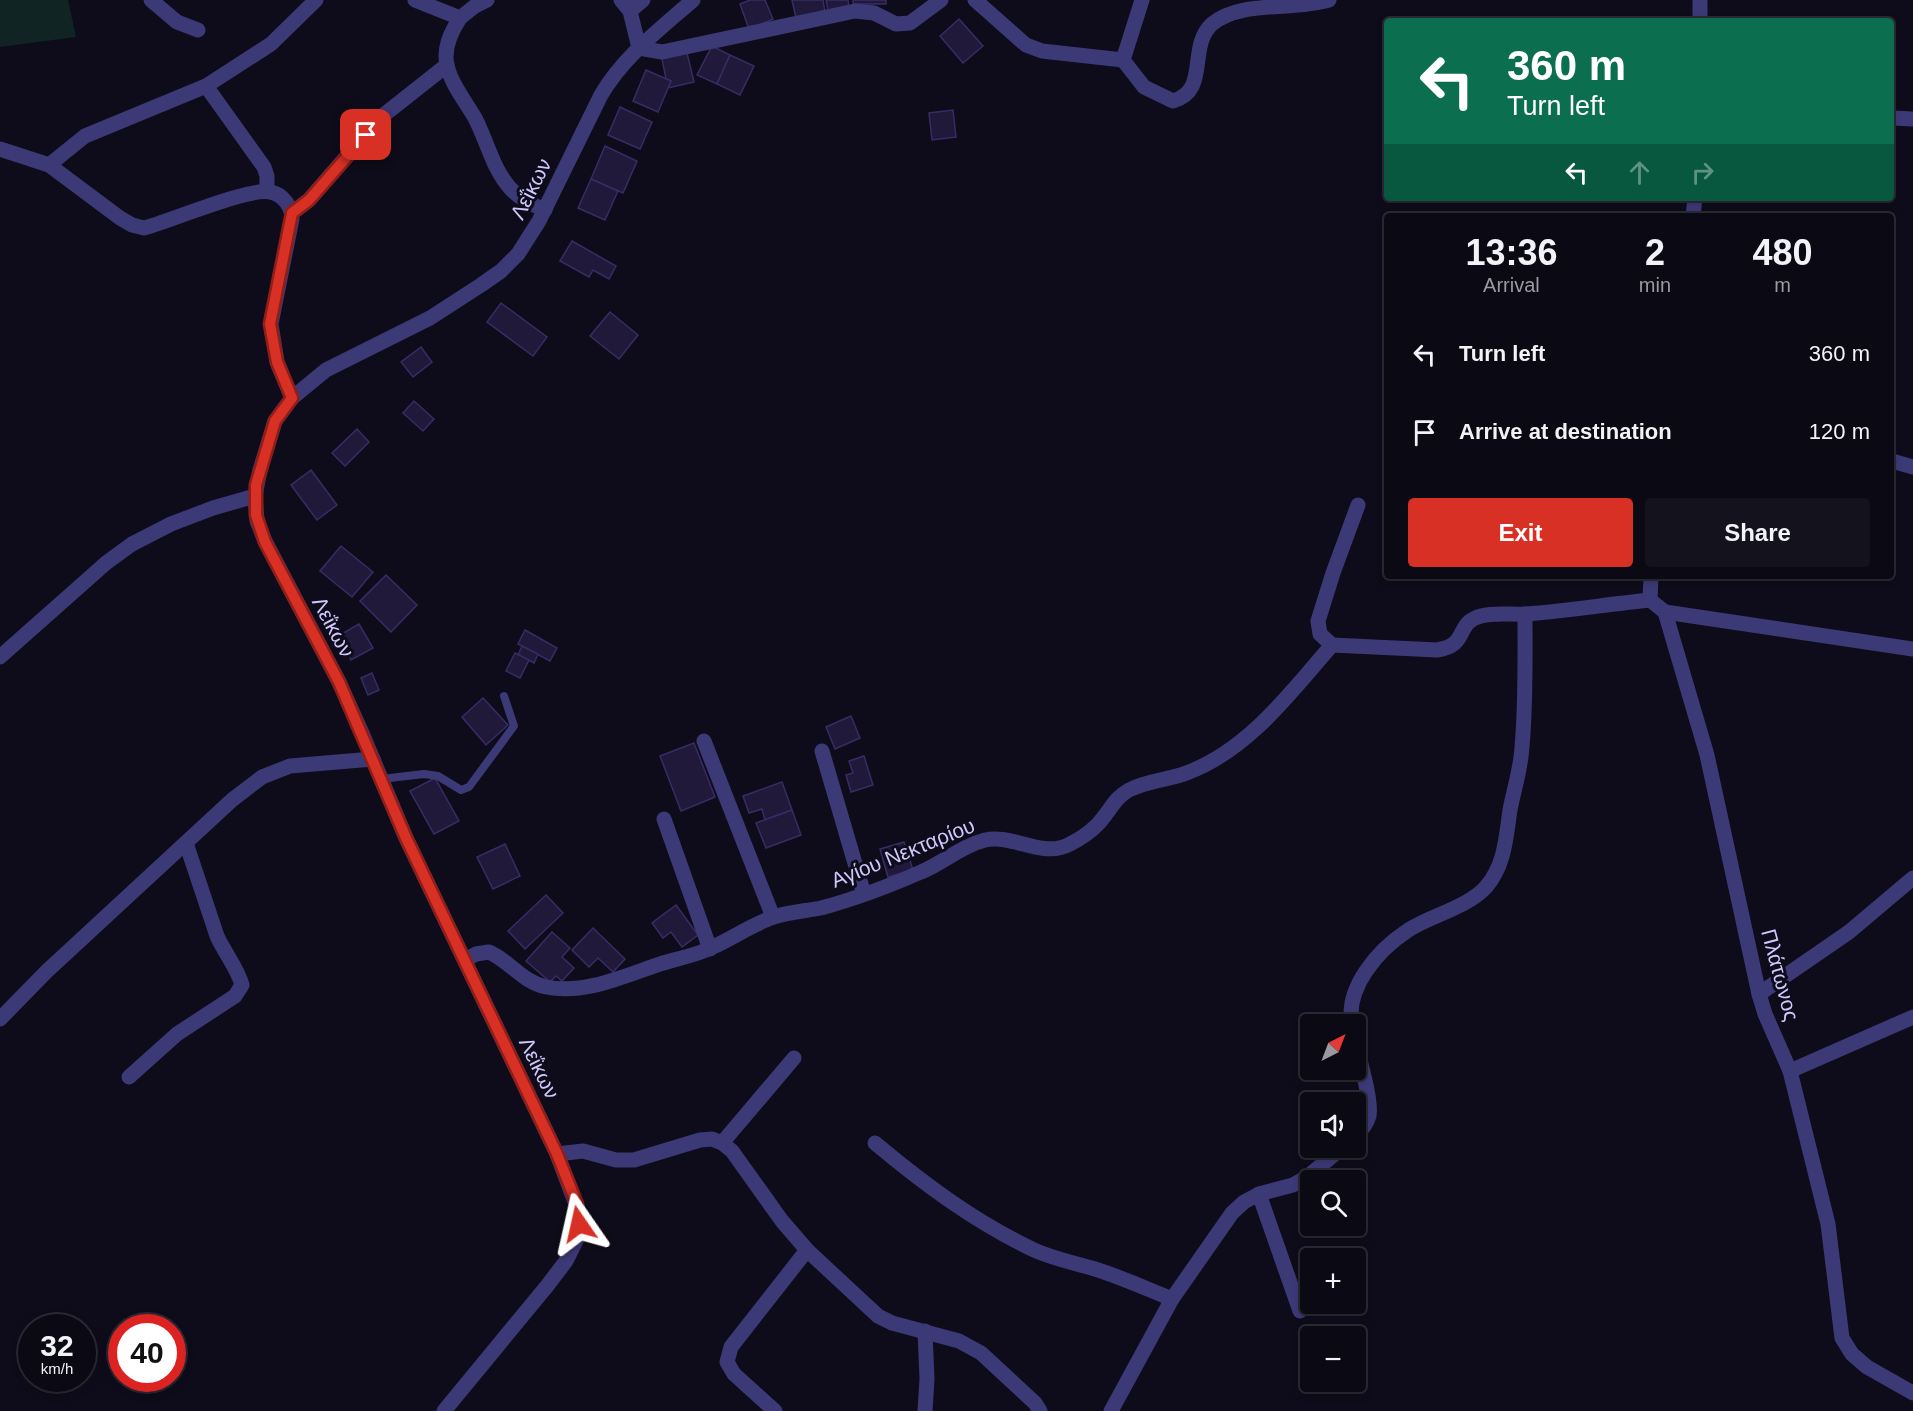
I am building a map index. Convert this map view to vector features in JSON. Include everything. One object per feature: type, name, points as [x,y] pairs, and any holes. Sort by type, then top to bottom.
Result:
[{"type":"street","points":[[151,0],[177,22],[198,30]]},
{"type":"street","points":[[49,165],[86,136],[206,87],[271,44],[316,0]]},
{"type":"street","points":[[415,0],[460,18]]},
{"type":"street","points":[[487,0],[460,18],[450,34],[446,51],[447,65],[509,186],[520,197],[545,210]]},
{"type":"street","points":[[643,0],[625,6],[639,48],[662,52],[855,11],[874,13],[896,24],[910,23],[941,0]]},
{"type":"street","name":"Λεΐκων","points":[[444,1411],[566,1261],[574,1246],[578,1231],[578,1210],[557,1154],[406,838],[339,682],[265,542],[257,521],[255,495],[275,421],[292,398],[326,370],[430,318],[501,271],[526,244],[603,92],[617,72],[639,48],[693,0]]},
{"type":"street","points":[[975,0],[1026,45],[1042,51],[1123,60],[1144,87],[1173,101],[1184,98],[1192,89],[1201,40],[1210,26],[1226,13],[1247,8],[1300,6],[1329,0]]},
{"type":"street","points":[[1123,60],[1142,0]]},
{"type":"street","points":[[1700,0],[1700,18]]},
{"type":"street","points":[[292,398],[277,362],[270,324],[292,213],[309,200],[380,118],[447,65]]},
{"type":"street","points":[[206,87],[264,167],[267,176],[267,191]]},
{"type":"street","points":[[1894,118],[1913,119]]},
{"type":"street","points":[[0,149],[49,165],[120,218],[132,225],[144,228],[242,196],[267,191],[282,198],[292,213]]},
{"type":"street","points":[[1894,462],[1913,467]]},
{"type":"street","points":[[0,657],[106,563],[132,544],[180,520],[255,495]]},
{"type":"street","points":[[1358,505],[1318,621],[1320,634],[1332,645],[1437,650],[1449,648],[1458,642],[1463,629],[1471,620],[1482,615],[1525,614],[1650,600],[1665,612],[1913,649]]},
{"type":"street","points":[[1650,600],[1651,579]]},
{"type":"street","name":"Πλάτωνος","points":[[1665,612],[1707,755],[1759,994],[1765,1014],[1790,1071],[1828,1224],[1842,1338],[1852,1354],[1867,1367],[1913,1393]]},
{"type":"street","points":[[1350,1014],[1351,999],[1359,983],[1383,951],[1407,931],[1453,909],[1485,888],[1500,866],[1522,749],[1525,614]]},
{"type":"street","name":"Αγίου Νεκταρίου","points":[[465,960],[476,954],[489,952],[520,975],[537,984],[558,988],[595,985],[710,949],[773,917],[822,907],[864,894],[924,871],[961,849],[986,840],[1008,839],[1046,849],[1067,846],[1083,837],[1098,824],[1116,800],[1128,790],[1189,772],[1237,744],[1277,707],[1332,645]]},
{"type":"street","points":[[704,741],[773,917]]},
{"type":"street","points":[[822,751],[864,894]]},
{"type":"street","points":[[0,1019],[47,971],[249,786],[269,774],[290,766],[373,759]]},
{"type":"street","points":[[664,819],[710,949]]},
{"type":"street","points":[[129,1077],[177,1034],[235,996],[242,985],[239,974],[216,936],[186,843]]},
{"type":"street","points":[[1759,994],[1849,932],[1913,878]]},
{"type":"street","points":[[1790,1071],[1913,1017]]},
{"type":"street","points":[[722,1143],[794,1058]]},
{"type":"street","points":[[1364,1080],[1370,1105],[1366,1122]]},
{"type":"street","points":[[557,1154],[583,1151],[616,1160],[633,1160],[700,1140],[712,1139],[722,1143],[732,1151],[782,1221],[807,1250],[878,1316],[892,1323],[959,1341],[981,1353],[1035,1403],[1040,1411]]},
{"type":"street","points":[[875,1143],[926,1186],[1034,1250],[1062,1261],[1096,1269],[1172,1299]]},
{"type":"street","points":[[1111,1411],[1172,1299],[1232,1213],[1244,1202],[1259,1194],[1293,1185],[1307,1177],[1330,1158]]},
{"type":"street","points":[[1259,1194],[1300,1311]]},
{"type":"street","points":[[775,1411],[734,1374],[727,1362],[731,1347],[807,1250]]},
{"type":"street","points":[[925,1331],[927,1379],[925,1411]]},
{"type":"lane","points":[[381,779],[424,774],[438,776],[461,790],[469,787],[513,726],[504,696]]},
{"type":"green space","points":[[0,0],[68,0],[76,37],[0,47]]},
{"type":"building","points":[[750,0],[765,0],[773,19],[749,29],[740,4]]},
{"type":"building","points":[[792,0],[823,0],[825,12],[796,18]]},
{"type":"building","points":[[826,0],[848,0],[849,8],[828,11]]},
{"type":"building","points":[[853,0],[886,0],[886,4],[853,4]]},
{"type":"building","points":[[959,19],[983,46],[963,63],[940,36]]},
{"type":"building","points":[[712,46],[730,55],[717,84],[697,75]]},
{"type":"building","points":[[687,53],[694,82],[668,88],[671,81],[666,79],[662,59]]},
{"type":"building","points":[[730,55],[754,66],[740,95],[717,84]]},
{"type":"building","points":[[646,70],[671,81],[658,112],[633,101]]},
{"type":"building","points":[[620,107],[652,122],[640,149],[608,135]]},
{"type":"building","points":[[953,110],[956,137],[932,140],[929,113]]},
{"type":"building","points":[[605,146],[637,161],[623,193],[591,179]]},
{"type":"building","points":[[591,179],[618,191],[605,220],[578,208]]},
{"type":"building","points":[[572,241],[616,266],[609,279],[593,270],[589,277],[560,261]]},
{"type":"building","points":[[501,303],[547,337],[533,356],[487,322]]},
{"type":"building","points":[[610,312],[638,335],[619,359],[590,336]]},
{"type":"building","points":[[421,347],[432,362],[413,377],[401,362]]},
{"type":"building","points":[[414,401],[434,419],[423,431],[403,413]]},
{"type":"building","points":[[357,429],[369,442],[345,466],[332,453]]},
{"type":"building","points":[[311,470],[337,505],[317,520],[291,485]]},
{"type":"building","points":[[341,546],[373,572],[352,597],[320,571]]},
{"type":"building","points":[[386,575],[417,605],[391,632],[360,601]]},
{"type":"building","points":[[359,624],[373,648],[351,660],[338,636]]},
{"type":"building","points":[[525,630],[557,648],[550,661],[518,644]]},
{"type":"building","points":[[522,646],[538,654],[534,663],[518,655]]},
{"type":"building","points":[[515,653],[529,660],[520,678],[506,671]]},
{"type":"building","points":[[372,673],[379,690],[368,695],[361,678]]},
{"type":"building","points":[[483,698],[508,725],[486,745],[462,717]]},
{"type":"building","points":[[851,716],[860,738],[835,749],[826,727]]},
{"type":"building","points":[[694,743],[715,797],[681,811],[660,756]]},
{"type":"building","points":[[864,756],[873,785],[851,792],[846,775],[853,773],[849,761]]},
{"type":"building","points":[[435,778],[459,821],[434,834],[410,791]]},
{"type":"building","points":[[782,782],[792,810],[765,820],[762,809],[749,813],[743,796]]},
{"type":"building","points":[[792,810],[801,835],[766,848],[756,823]]},
{"type":"building","points":[[904,842],[913,870],[888,877],[880,849]]},
{"type":"building","points":[[505,844],[520,876],[493,889],[477,857]]},
{"type":"building","points":[[546,895],[563,913],[525,949],[508,931]]},
{"type":"building","points":[[676,905],[698,935],[682,947],[671,932],[663,938],[652,923]]},
{"type":"building","points":[[593,928],[625,959],[613,972],[598,958],[589,967],[572,950]]},
{"type":"building","points":[[552,932],[570,948],[562,957],[574,968],[562,981],[556,976],[550,982],[526,961]]},
{"type":"route","points":[[366,135],[309,200],[292,213],[270,324],[280,373],[292,398],[275,421],[260,470],[255,495],[257,521],[265,542],[339,682],[406,838],[557,1154],[577,1204],[579,1224]]}]
